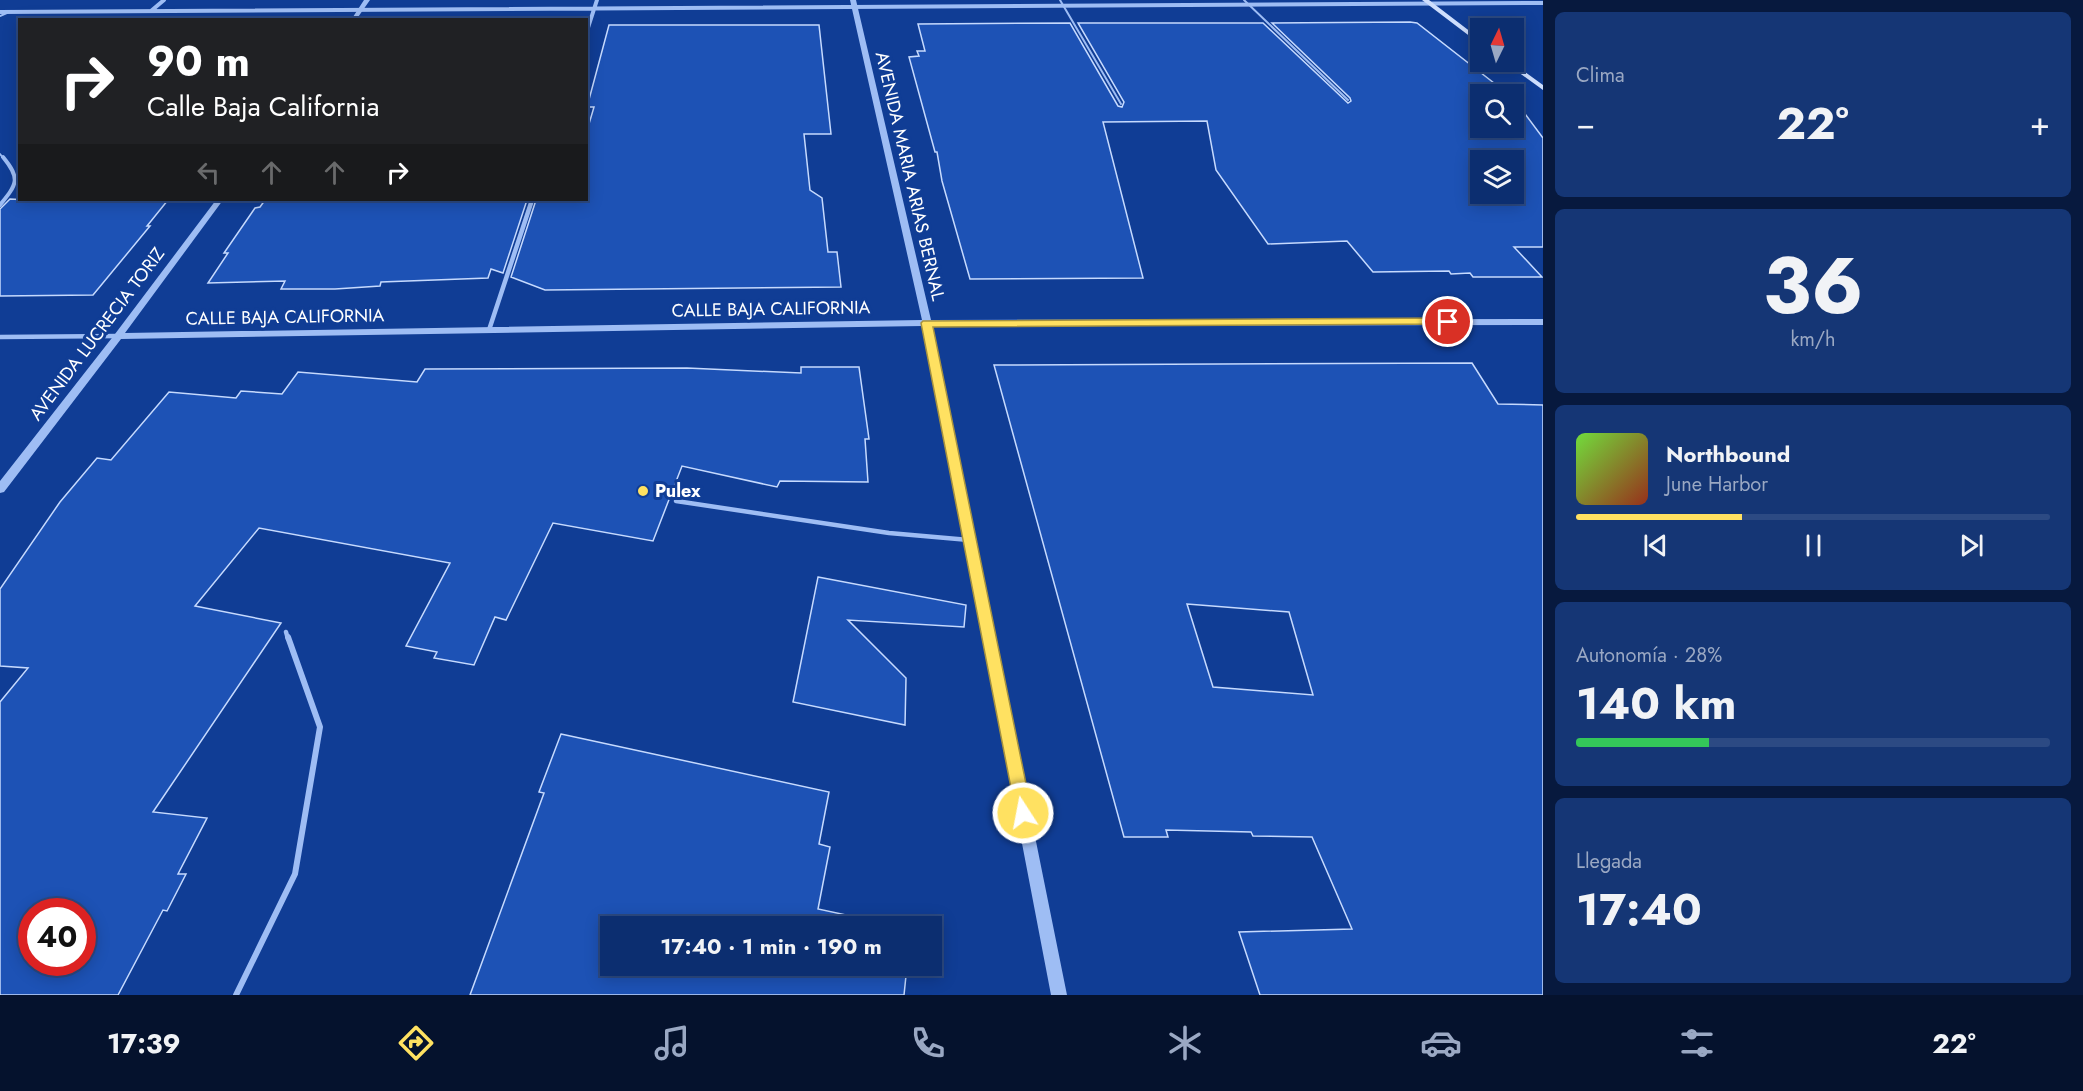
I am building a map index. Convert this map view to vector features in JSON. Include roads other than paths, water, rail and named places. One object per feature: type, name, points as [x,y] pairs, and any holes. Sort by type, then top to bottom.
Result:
[{"type":"main road","points":[[1428,2],[1470,34]]},
{"type":"main road","points":[[1521,72],[1543,88]]},
{"type":"street","points":[[151,11],[164,0]]},
{"type":"street","points":[[354,18],[367,0]]},
{"type":"street","points":[[588,28],[597,0]]},
{"type":"street","points":[[0,14],[9,12],[595,9],[853,3],[1063,5],[1543,3]]},
{"type":"street","name":"AVENIDA MARIA ARIAS BERNAL","points":[[853,3],[927,323],[1059,995]]},
{"type":"street","name":"AVENIDA LUCRECIA TORIZ","points":[[0,489],[218,201]]},
{"type":"street","points":[[489,330],[532,201]]},
{"type":"street","name":"CALLE BAJA CALIFORNIA","points":[[0,337],[927,323],[1543,322]]},
{"type":"lane","points":[[1060,0],[1121,104]]},
{"type":"lane","points":[[1244,0],[1347,100]]},
{"type":"lane","points":[[0,153],[15,171],[15,186],[0,205]]},
{"type":"lane","points":[[676,501],[889,532],[969,540]]},
{"type":"lane","points":[[236,995],[296,874],[320,727],[286,632]]},
{"type":"place","name":"Pulex","points":[[643,491]]}]
